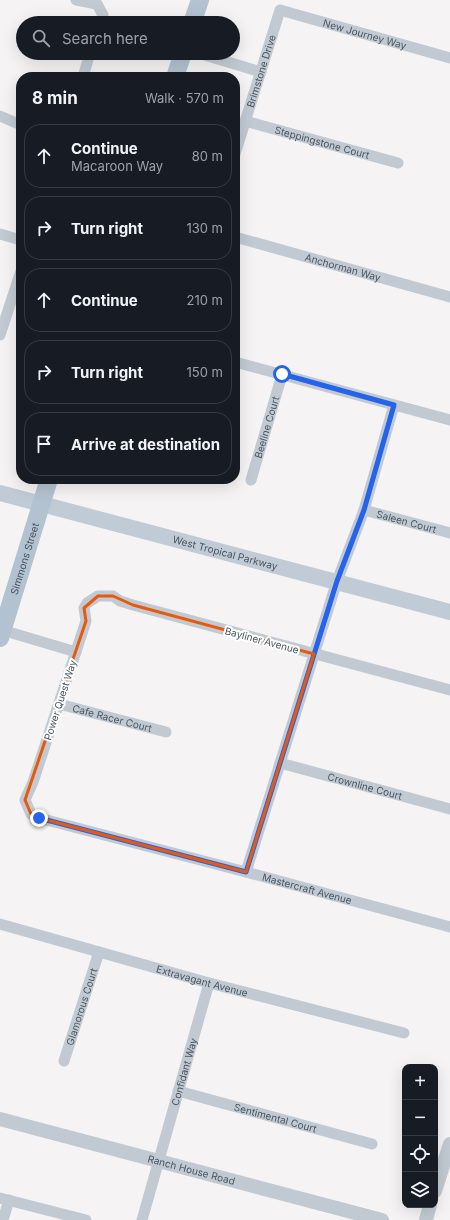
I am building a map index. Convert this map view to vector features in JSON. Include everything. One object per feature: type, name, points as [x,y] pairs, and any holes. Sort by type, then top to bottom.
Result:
[{"type":"main road","points":[[194,16],[200,0]]},
{"type":"main road","points":[[177,72],[181,60]]},
{"type":"main road","name":"Simmons Street","points":[[1,634],[47,484]]},
{"type":"main road","name":"West Tropical Parkway","points":[[0,493],[450,612]]},
{"type":"street","points":[[76,0],[97,4],[103,16]]},
{"type":"street","name":"New Journey Way","points":[[280,10],[450,58]]},
{"type":"street","name":"Brimstone Drive","points":[[240,138],[280,10]]},
{"type":"street","points":[[84,72],[88,60]]},
{"type":"street","points":[[221,60],[261,72]]},
{"type":"street","points":[[0,116],[16,123]]},
{"type":"street","name":"Steppingstone Court","points":[[245,121],[398,163]]},
{"type":"street","points":[[0,234],[16,239]]},
{"type":"street","name":"Anchorman Way","points":[[240,238],[450,297]]},
{"type":"street","points":[[0,335],[16,286]]},
{"type":"street","points":[[240,363],[450,420]]},
{"type":"street","name":"Beeline Court","points":[[251,480],[282,374]]},
{"type":"street","points":[[246,872],[337,581],[364,510],[394,405]]},
{"type":"street","name":"Saleen Court","points":[[364,510],[450,534]]},
{"type":"street","name":"Bayliner Avenue","points":[[98,596],[113,596],[120,601],[133,605],[450,690]]},
{"type":"street","name":"Power Quest Way","points":[[28,809],[25,800],[33,782],[86,621],[84,608],[88,602],[98,596]]},
{"type":"street","points":[[1,634],[76,652]]},
{"type":"street","name":"Cafe Racer Court","points":[[59,704],[166,732]]},
{"type":"street","name":"Crownline Court","points":[[280,763],[450,810]]},
{"type":"street","name":"Mastercraft Avenue","points":[[28,809],[31,814],[39,818],[450,927]]},
{"type":"street","name":"Extravagant Avenue","points":[[0,924],[209,983],[404,1033]]},
{"type":"street","name":"Glamorous Court","points":[[64,1061],[99,952]]},
{"type":"street","name":"Confidant Way","points":[[142,1220],[209,983]]},
{"type":"street","name":"Sentimental Court","points":[[178,1091],[372,1144]]},
{"type":"street","name":"Ranch House Road","points":[[0,1119],[382,1220]]},
{"type":"street","points":[[438,1182],[450,1144]]},
{"type":"street","points":[[3,1220],[5,1199],[86,1220]]},
{"type":"street","points":[[426,1220],[429,1208]]},
{"type":"highlighted area","points":[[98,596],[113,596],[133,605],[314,654],[246,872],[39,818],[31,814],[25,800],[86,621],[84,608]]},
{"type":"route","points":[[39,818],[246,872],[337,581],[364,510],[394,405],[282,374]]}]
